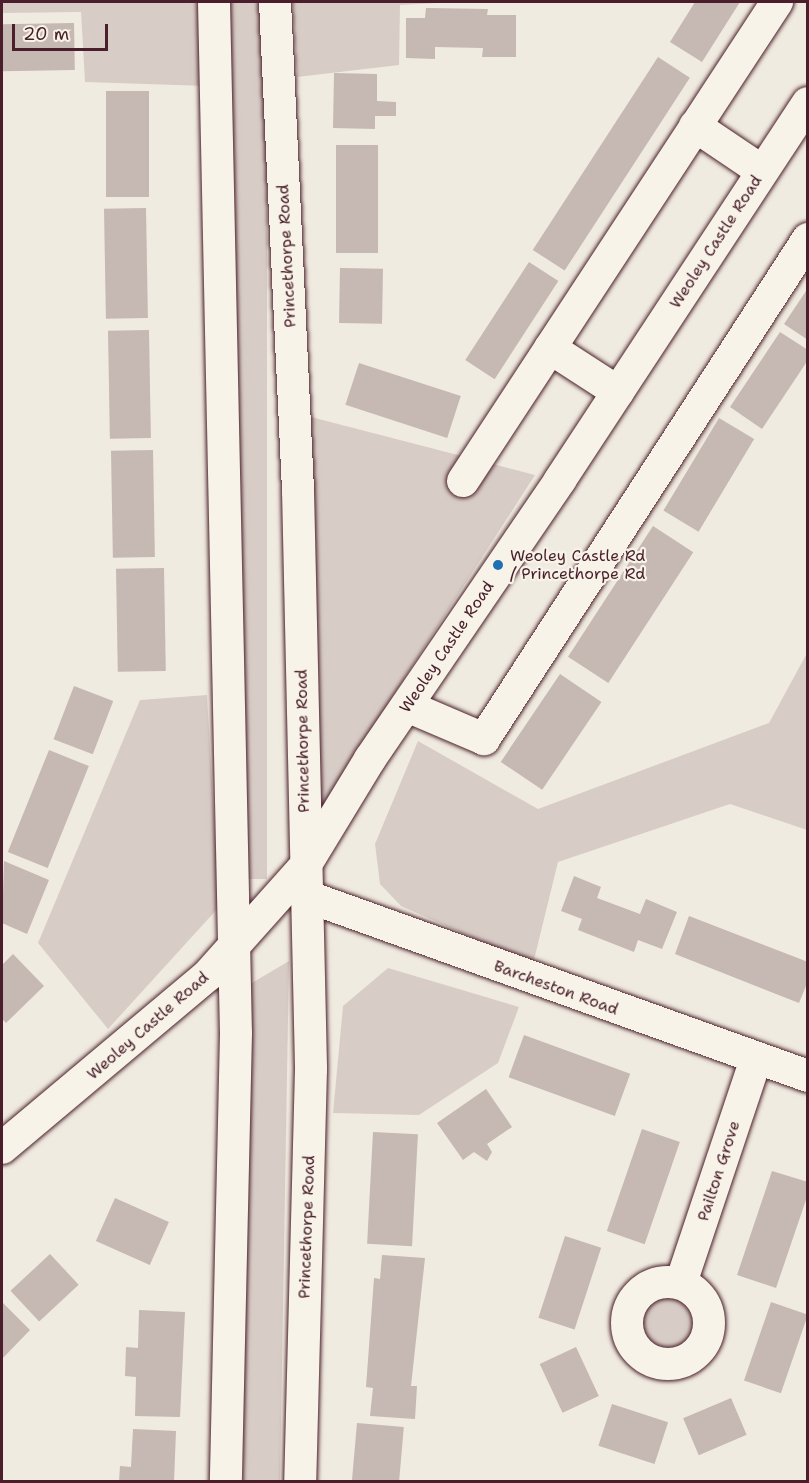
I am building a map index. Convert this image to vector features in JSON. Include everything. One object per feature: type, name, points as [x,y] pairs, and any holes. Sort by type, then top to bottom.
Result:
[{"type":"street","points":[[214,2],[235,946],[226,1482]]},
{"type":"street","name":"Princethorpe Road","points":[[275,2],[298,490],[311,1069],[300,1482]]},
{"type":"street","points":[[463,482],[777,2]]},
{"type":"street","name":"Weoley Castle Road","points":[[2,1162],[11,1141],[208,975],[235,946],[305,881],[407,706],[618,392],[807,103]]},
{"type":"street","points":[[694,126],[762,171]]},
{"type":"street","points":[[407,706],[484,739],[807,239]]},
{"type":"street","points":[[550,348],[618,392]]},
{"type":"street","name":"Barcheston Road","points":[[305,881],[756,1059],[807,1076]]},
{"type":"street","name":"Pailton Grove","points":[[681,1283],[756,1059]]},
{"type":"shaded area","points":[[2,2],[209,2],[207,86],[85,82],[81,12],[2,13]]},
{"type":"shaded area","points":[[222,2],[267,2],[267,879],[222,879]]},
{"type":"shaded area","points":[[293,2],[456,2],[400,5],[399,65],[297,77]]},
{"type":"shaded area","points":[[311,417],[535,475],[371,730],[317,825]]},
{"type":"shaded area","points":[[807,653],[807,830],[730,804],[558,862],[533,964],[401,906],[380,884],[375,844],[418,741],[538,809],[769,723]]},
{"type":"shaded area","points":[[207,695],[219,907],[108,1029],[38,943],[140,700]]},
{"type":"shaded area","points":[[289,961],[280,1481],[243,1482],[245,987]]},
{"type":"shaded area","points":[[388,968],[519,1007],[498,1063],[419,1115],[333,1113],[343,1006]]},
{"type":"shaded area","points":[[671,1287],[684,1290],[696,1297],[703,1309],[706,1322],[703,1335],[696,1347],[684,1354],[671,1357],[658,1354],[646,1347],[639,1335],[636,1322],[639,1309],[646,1297],[658,1290]]},
{"type":"building","points":[[695,2],[740,2],[702,62],[670,42]]},
{"type":"building","points":[[426,8],[488,9],[487,15],[516,15],[516,57],[482,57],[483,48],[435,47],[435,59],[406,58],[406,18],[425,18]]},
{"type":"building","points":[[74,23],[75,70],[3,71],[2,24]]},
{"type":"building","points":[[658,57],[690,78],[565,271],[533,250]]},
{"type":"building","points":[[334,73],[377,74],[377,101],[396,102],[396,116],[375,116],[375,129],[333,128]]},
{"type":"building","points":[[106,91],[149,91],[149,197],[106,197]]},
{"type":"building","points":[[336,145],[378,145],[378,253],[336,253]]},
{"type":"building","points":[[146,208],[148,318],[106,319],[104,209]]},
{"type":"building","points":[[529,262],[558,281],[495,379],[465,360]]},
{"type":"building","points":[[340,268],[383,269],[382,324],[339,323]]},
{"type":"building","points":[[808,288],[808,340],[784,324]]},
{"type":"building","points":[[149,330],[151,438],[110,439],[108,331]]},
{"type":"building","points":[[780,332],[808,350],[808,360],[762,429],[730,407]]},
{"type":"building","points":[[359,363],[461,396],[447,438],[345,405]]},
{"type":"building","points":[[719,418],[754,439],[699,532],[663,511]]},
{"type":"building","points":[[153,450],[155,557],[113,558],[111,451]]},
{"type":"building","points":[[653,526],[693,552],[608,683],[568,657]]},
{"type":"building","points":[[164,568],[166,671],[118,672],[116,569]]},
{"type":"building","points":[[560,674],[601,702],[542,790],[501,762]]},
{"type":"building","points":[[74,686],[113,701],[93,754],[54,739]]},
{"type":"building","points":[[49,750],[89,766],[48,868],[8,852]]},
{"type":"building","points":[[4,861],[49,880],[27,934],[2,923]]},
{"type":"building","points":[[574,876],[601,887],[597,898],[640,914],[646,899],[677,912],[662,949],[638,940],[634,952],[578,930],[582,919],[561,911]]},
{"type":"building","points":[[689,916],[808,962],[808,981],[799,1003],[675,954]]},
{"type":"building","points":[[13,954],[44,986],[6,1023],[2,1019],[2,965]]},
{"type":"building","points":[[524,1035],[630,1074],[615,1116],[509,1077]]},
{"type":"building","points":[[486,1089],[512,1127],[487,1144],[492,1152],[487,1161],[474,1152],[463,1160],[437,1123]]},
{"type":"building","points":[[642,1129],[680,1142],[645,1244],[607,1231]]},
{"type":"building","points":[[373,1132],[418,1134],[412,1246],[367,1244]]},
{"type":"building","points":[[772,1171],[808,1182],[808,1194],[776,1288],[737,1275]]},
{"type":"building","points":[[115,1198],[169,1222],[150,1265],[96,1241]]},
{"type":"building","points":[[565,1236],[601,1248],[575,1330],[538,1318]]},
{"type":"building","points":[[50,1254],[79,1285],[39,1322],[11,1291]]},
{"type":"building","points":[[382,1255],[425,1258],[411,1386],[417,1386],[415,1419],[370,1416],[373,1388],[366,1387],[374,1278],[380,1279]]},
{"type":"building","points":[[2,1302],[30,1330],[2,1359]]},
{"type":"building","points":[[771,1302],[808,1315],[781,1393],[744,1380]]},
{"type":"building","points":[[139,1310],[185,1312],[180,1417],[135,1416],[136,1377],[125,1376],[126,1347],[138,1348]]},
{"type":"building","points":[[576,1347],[599,1396],[563,1413],[540,1364]]},
{"type":"building","points":[[731,1398],[747,1435],[699,1455],[683,1418]]},
{"type":"building","points":[[612,1404],[668,1422],[655,1464],[598,1446]]},
{"type":"building","points":[[357,1423],[404,1427],[399,1482],[352,1482]]},
{"type":"building","points":[[133,1429],[176,1431],[174,1482],[119,1482],[120,1466],[131,1467]]},
{"type":"place","name":"Weoley Castle Rd / Princethorpe Rd","points":[[498,565]]}]
